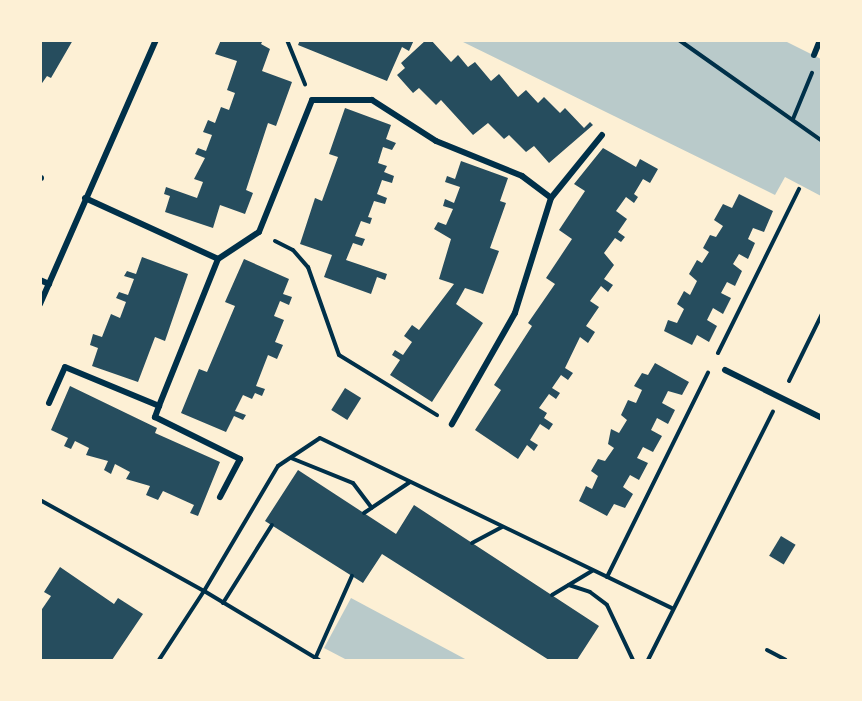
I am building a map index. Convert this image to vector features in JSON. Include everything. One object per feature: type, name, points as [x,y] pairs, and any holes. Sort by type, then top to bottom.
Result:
[{"type":"street","points":[[40,304],[156,40]]},
{"type":"street","points":[[813,55],[820,40]]},
{"type":"street","points":[[220,497],[240,459],[155,417],[218,259],[259,232],[312,100],[372,100],[436,141],[522,176],[551,198]]},
{"type":"street","points":[[452,424],[515,313],[551,198],[602,135]]},
{"type":"street","points":[[85,198],[218,259]]},
{"type":"street","points":[[40,280],[49,284]]},
{"type":"street","points":[[49,403],[65,367],[159,406]]},
{"type":"street","points":[[725,370],[822,418]]},
{"type":"path","points":[[287,40],[312,100]]},
{"type":"path","points":[[679,40],[794,119],[822,141]]},
{"type":"path","points":[[794,119],[812,75],[813,55]]},
{"type":"path","points":[[716,357],[799,189]]},
{"type":"path","points":[[259,232],[293,250],[308,267],[339,355],[452,424]]},
{"type":"path","points":[[648,660],[822,314]]},
{"type":"path","points":[[607,577],[711,367]]},
{"type":"path","points":[[159,660],[204,591],[278,466],[320,438],[673,609]]},
{"type":"path","points":[[290,458],[353,483],[372,508]]},
{"type":"path","points":[[364,513],[411,482]]},
{"type":"path","points":[[40,500],[204,591],[317,660],[352,576]]},
{"type":"path","points":[[223,603],[272,525]]},
{"type":"path","points":[[472,543],[502,526]]},
{"type":"path","points":[[552,595],[592,570]]},
{"type":"path","points":[[569,585],[590,592],[607,605],[633,660]]},
{"type":"path","points":[[767,650],[786,660]]},
{"type":"shaded area","points":[[461,41],[785,41],[821,59],[821,196],[785,177],[775,195]]},
{"type":"shaded area","points":[[351,598],[467,660],[347,660],[324,648]]},
{"type":"building","points":[[40,40],[73,40],[51,78],[47,76],[40,86]]},
{"type":"building","points":[[221,40],[263,40],[261,44],[270,49],[262,71],[292,82],[276,126],[268,123],[246,190],[253,193],[245,214],[220,205],[213,228],[165,212],[170,196],[164,194],[166,187],[197,198],[203,182],[194,179],[205,158],[195,154],[198,148],[206,151],[212,135],[203,132],[208,120],[215,123],[221,107],[229,110],[235,93],[227,90],[237,61],[215,54]]},
{"type":"building","points":[[300,40],[414,40],[409,51],[402,47],[387,81],[298,45]]},
{"type":"building","points":[[426,40],[431,40],[451,62],[458,55],[468,67],[475,62],[491,81],[499,74],[518,97],[526,90],[538,103],[544,97],[560,113],[565,108],[584,128],[590,122],[593,125],[549,163],[534,146],[526,152],[509,135],[504,139],[488,123],[473,135],[441,100],[436,105],[419,88],[413,93],[397,75],[405,68],[401,63]]},
{"type":"building","points":[[345,108],[391,125],[386,139],[396,143],[392,150],[383,147],[378,163],[387,166],[384,172],[394,176],[392,183],[382,180],[377,194],[387,198],[385,204],[374,201],[368,217],[372,218],[370,224],[361,221],[355,236],[365,239],[362,246],[353,243],[346,260],[387,274],[385,280],[377,277],[371,294],[324,277],[332,255],[300,244],[315,198],[322,201],[338,157],[329,154]]},
{"type":"building","points":[[603,148],[636,167],[640,159],[658,169],[650,183],[643,179],[634,194],[638,197],[634,203],[626,197],[616,211],[627,219],[618,232],[625,237],[621,242],[615,238],[604,253],[614,265],[604,279],[613,285],[608,292],[601,286],[590,301],[599,307],[586,326],[595,332],[588,343],[580,337],[565,368],[573,373],[568,380],[561,375],[552,388],[560,393],[556,399],[549,394],[539,408],[547,413],[544,418],[553,424],[549,430],[540,424],[530,440],[538,445],[534,451],[527,445],[518,459],[475,430],[501,390],[494,385],[532,326],[528,323],[555,284],[546,278],[572,239],[559,230],[585,191],[574,184]]},
{"type":"building","points":[[461,161],[508,178],[500,201],[506,203],[490,248],[499,251],[483,294],[465,288],[456,304],[483,323],[432,402],[390,375],[400,360],[392,355],[395,350],[403,355],[412,342],[404,336],[412,325],[419,330],[454,284],[439,279],[451,239],[434,229],[438,222],[446,225],[453,209],[443,206],[445,199],[454,203],[460,187],[445,182],[447,176],[455,179]]},
{"type":"building","points":[[739,194],[773,211],[764,232],[753,228],[748,239],[755,243],[748,259],[739,254],[733,264],[742,271],[735,286],[727,282],[721,293],[731,298],[723,314],[713,308],[707,320],[717,326],[709,342],[697,335],[692,345],[664,331],[668,320],[677,323],[684,309],[677,304],[684,291],[690,295],[697,281],[689,274],[697,260],[702,263],[709,252],[703,248],[710,235],[716,237],[723,226],[714,220],[723,204],[732,208]]},
{"type":"building","points":[[142,257],[188,274],[165,341],[155,337],[138,382],[92,366],[98,348],[90,345],[93,334],[102,337],[111,314],[120,318],[126,302],[116,298],[119,292],[128,295],[134,279],[124,276],[127,271],[136,274]]},
{"type":"building","points":[[244,259],[289,279],[283,294],[292,297],[289,305],[280,301],[274,316],[284,320],[275,342],[283,345],[277,359],[268,355],[256,386],[265,389],[262,396],[255,393],[252,399],[243,395],[235,411],[246,415],[243,420],[234,416],[226,432],[181,413],[199,369],[207,372],[235,306],[225,302]]},
{"type":"building","points":[[655,363],[689,382],[682,395],[668,391],[662,403],[675,410],[668,424],[657,418],[651,430],[662,436],[653,452],[643,447],[637,458],[648,463],[639,480],[630,475],[623,487],[633,494],[625,508],[614,504],[607,516],[579,501],[586,486],[592,489],[598,476],[591,471],[598,459],[605,461],[614,448],[608,444],[611,429],[619,433],[627,420],[621,415],[628,400],[636,403],[642,390],[634,386],[642,373],[648,375]]},
{"type":"building","points":[[70,386],[157,428],[155,433],[220,462],[198,516],[190,513],[194,505],[163,491],[158,500],[146,495],[150,486],[126,479],[130,472],[115,464],[111,474],[104,470],[108,461],[86,455],[89,448],[75,441],[71,449],[64,446],[68,438],[51,430]]},
{"type":"building","points":[[345,388],[361,398],[347,420],[331,410]]},
{"type":"building","points":[[298,470],[396,534],[414,505],[599,626],[577,660],[549,660],[382,554],[363,583],[265,521]]},
{"type":"building","points":[[781,536],[796,545],[784,564],[769,556]]},
{"type":"building","points":[[60,567],[114,604],[118,598],[143,614],[112,660],[40,660],[40,612],[51,596],[44,592]]}]
